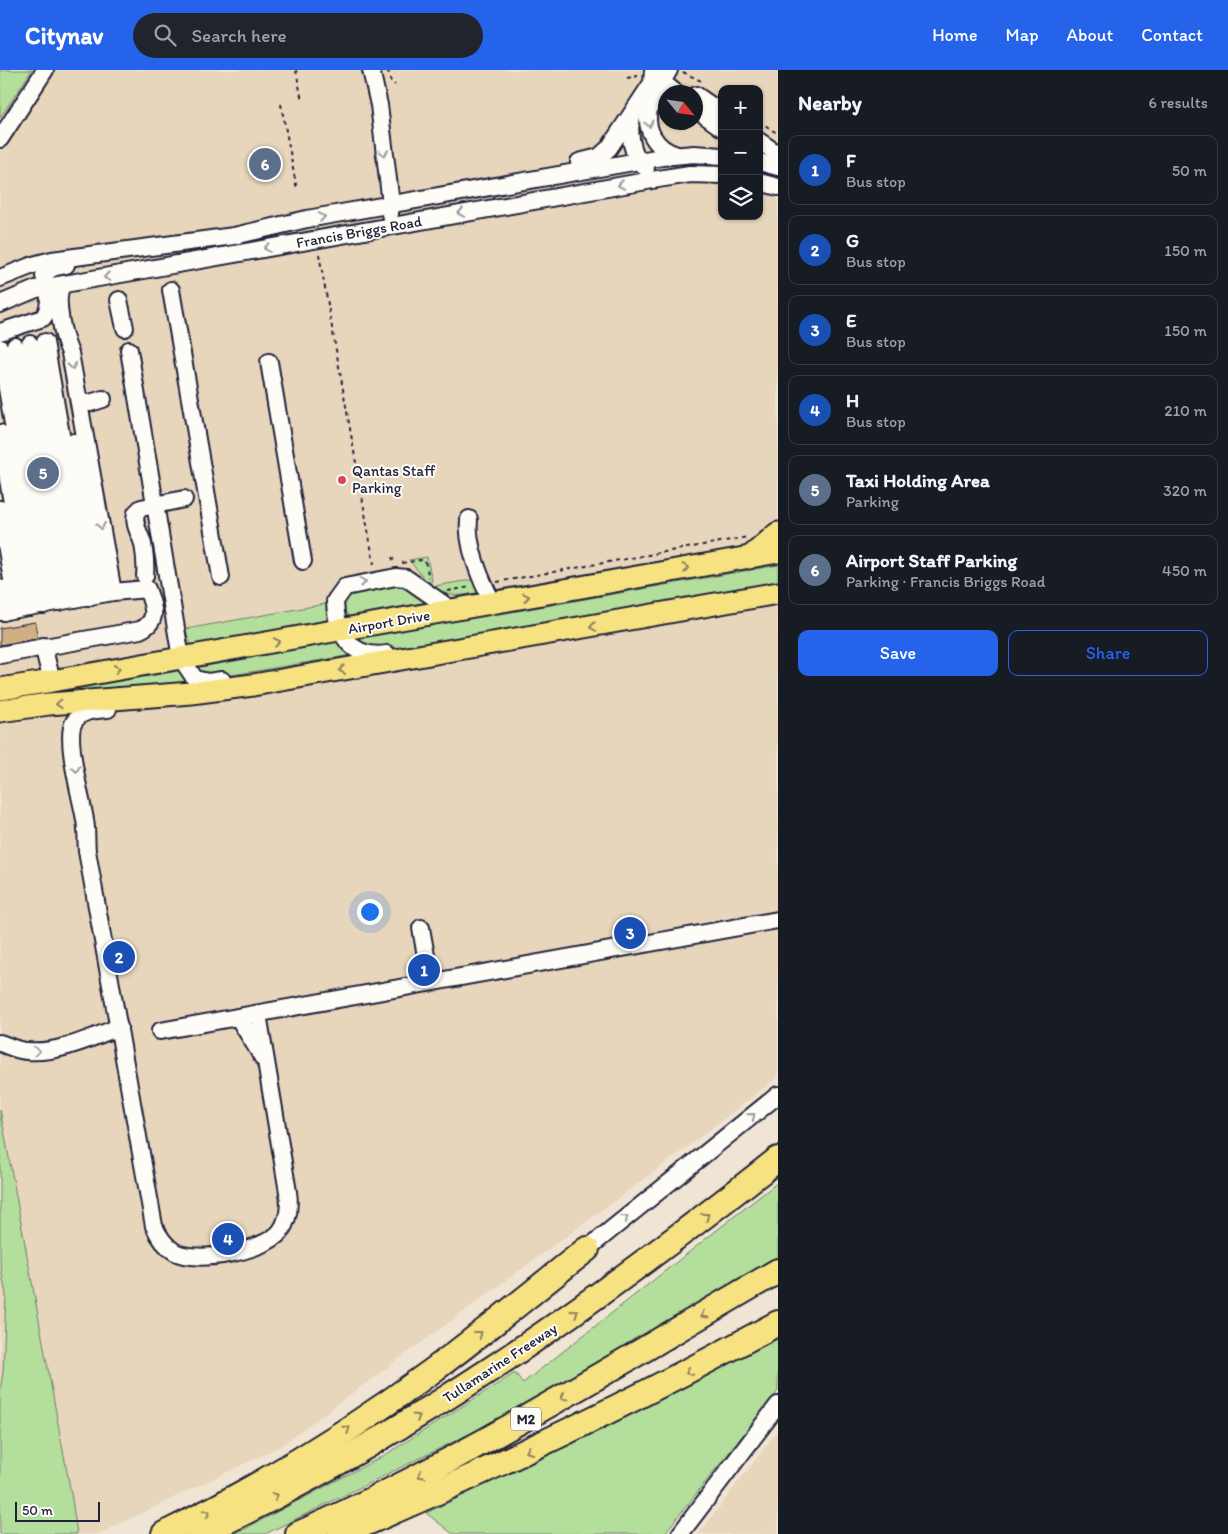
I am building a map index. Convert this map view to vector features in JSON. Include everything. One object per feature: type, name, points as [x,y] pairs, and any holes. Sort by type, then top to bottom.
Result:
[{"type":"highway","name":"Tullamarine Freeway","points":[[200,1534],[302,1482],[418,1417],[504,1363],[627,1275],[778,1159]]},
{"type":"highway","points":[[164,1534],[286,1470],[343,1432],[432,1371],[587,1249]]},
{"type":"highway","name":"M2","points":[[298,1534],[396,1488],[484,1442],[617,1367],[778,1271]]},
{"type":"highway","points":[[341,1534],[432,1496],[585,1424],[778,1323]]},
{"type":"main road","points":[[749,558],[778,533]]},
{"type":"main road","name":"Airport Drive","points":[[0,688],[52,681],[341,631],[447,601],[493,603],[778,552]]},
{"type":"main road","points":[[0,711],[49,704],[191,693],[301,677],[778,593]]},
{"type":"street","points":[[0,139],[45,70]]},
{"type":"street","points":[[371,70],[379,105],[391,204],[389,226]]},
{"type":"street","points":[[658,78],[675,85]]},
{"type":"street","points":[[478,189],[510,174],[599,157],[609,148],[635,108],[658,78]]},
{"type":"street","points":[[658,78],[648,109],[647,124],[656,143],[670,153],[678,155]]},
{"type":"street","points":[[703,99],[718,110]]},
{"type":"street","points":[[635,108],[630,126],[634,151],[639,161],[646,168],[652,170],[693,168],[718,174]]},
{"type":"street","points":[[703,114],[718,125]]},
{"type":"street","points":[[763,144],[778,154]]},
{"type":"street","name":"Francis Briggs Road","points":[[0,278],[52,260],[234,236],[391,204],[639,161],[678,155],[718,156]]},
{"type":"street","points":[[763,157],[778,166]]},
{"type":"street","points":[[763,163],[778,166]]},
{"type":"street","name":"Francis Briggs Road","points":[[0,304],[30,290],[658,179],[690,174],[718,175]]},
{"type":"street","points":[[763,183],[778,187]]},
{"type":"street","points":[[53,603],[30,344],[58,295],[55,286],[44,276],[54,267],[234,236]]},
{"type":"street","points":[[0,332],[43,318],[47,313],[55,286]]},
{"type":"street","points":[[171,290],[221,577]]},
{"type":"street","points":[[120,300],[124,328]]},
{"type":"street","points":[[30,344],[70,353],[79,401],[53,603]]},
{"type":"street","points":[[30,344],[53,603]]},
{"type":"street","points":[[30,344],[53,603]]},
{"type":"street","points":[[129,350],[181,658],[191,675],[203,682],[256,676],[301,677]]},
{"type":"street","points":[[269,362],[304,561]]},
{"type":"street","points":[[79,401],[90,403],[103,399]]},
{"type":"street","points":[[0,434],[53,603]]},
{"type":"street","points":[[145,576],[142,542],[138,534],[135,518],[139,510],[155,504],[184,499]]},
{"type":"street","points":[[0,509],[53,603]]},
{"type":"street","points":[[468,512],[476,537],[475,556],[483,584],[493,603]]},
{"type":"street","points":[[447,601],[406,578],[396,577],[350,585],[341,591],[335,600],[341,631],[358,650],[373,656],[425,647],[470,647]]},
{"type":"street","points":[[0,588],[53,603],[147,589],[154,611],[151,622],[140,630],[0,655]]},
{"type":"street","points":[[43,646],[52,681]]},
{"type":"street","points":[[191,693],[146,705],[86,712],[74,722],[71,738],[86,821],[87,851],[154,1226],[163,1242],[176,1252],[196,1258],[243,1250],[267,1242],[281,1230],[288,1214],[288,1192],[258,1014]]},
{"type":"street","points":[[160,1031],[778,920]]},
{"type":"street","points":[[421,928],[426,956]]},
{"type":"street","points":[[238,1017],[265,1060]]},
{"type":"street","points":[[0,1043],[26,1052],[48,1050],[118,1027]]},
{"type":"street","points":[[74,1043],[102,1043],[122,1049]]},
{"type":"street","points":[[587,1249],[778,1095]]},
{"type":"street","points":[[680,1534],[778,1405]]},
{"type":"path","points":[[296,70],[302,101]]},
{"type":"path","points":[[388,70],[390,80],[395,84]]},
{"type":"path","points":[[282,104],[296,190]]},
{"type":"path","points":[[763,124],[778,134]]},
{"type":"path","points":[[318,245],[374,564]]},
{"type":"path","points":[[447,601],[483,584],[750,537]]},
{"type":"shaded area","points":[[0,70],[778,70],[778,1077],[681,1152],[279,1447],[98,1534],[0,1534]]},
{"type":"shaded area","points":[[778,1430],[778,1534],[699,1534]]},
{"type":"green space","points":[[0,70],[32,70],[0,118]]},
{"type":"green space","points":[[427,557],[432,581],[428,583],[409,560]]},
{"type":"green space","points":[[778,565],[778,586],[493,636],[462,637],[377,651],[354,640],[358,634],[457,617],[506,613]]},
{"type":"green space","points":[[476,579],[481,592],[451,595],[435,586]]},
{"type":"green space","points":[[402,583],[430,601],[421,610],[354,620],[344,612],[342,603],[346,595]]},
{"type":"green space","points":[[325,604],[330,608],[325,623],[194,646],[189,642],[186,629]]},
{"type":"green space","points":[[335,638],[352,655],[214,678],[206,678],[195,668],[197,662]]},
{"type":"green space","points":[[180,668],[188,684],[0,704],[0,696]]},
{"type":"green space","points":[[0,1109],[77,1534],[0,1534],[0,1390],[3,1372],[6,1295],[0,1263]]},
{"type":"green space","points":[[778,1182],[778,1256],[627,1348],[506,1416],[265,1534],[235,1534],[385,1455],[515,1373],[523,1383]]},
{"type":"green space","points":[[778,1336],[778,1391],[664,1534],[453,1534],[426,1513],[603,1429]]},
{"type":"building","points":[[35,622],[38,638],[0,645],[0,628]]},
{"type":"building","points":[[638,923],[642,934],[620,938],[620,927]]},
{"type":"building","points":[[114,947],[126,947],[129,965],[118,968]]},
{"type":"building","points":[[433,962],[436,971],[414,975],[414,964],[427,966]]},
{"type":"building","points":[[236,1229],[239,1241],[218,1245],[217,1232]]},
{"type":"place","name":"Airport Staff Parking","points":[[265,164]]},
{"type":"place","name":"Taxi Holding Area","points":[[43,473]]},
{"type":"place","name":"Qantas Staff Parking","points":[[342,480]]},
{"type":"place","name":"E","points":[[630,933]]},
{"type":"place","name":"G","points":[[119,957]]},
{"type":"place","name":"F","points":[[424,970]]},
{"type":"place","name":"H","points":[[228,1239]]}]
